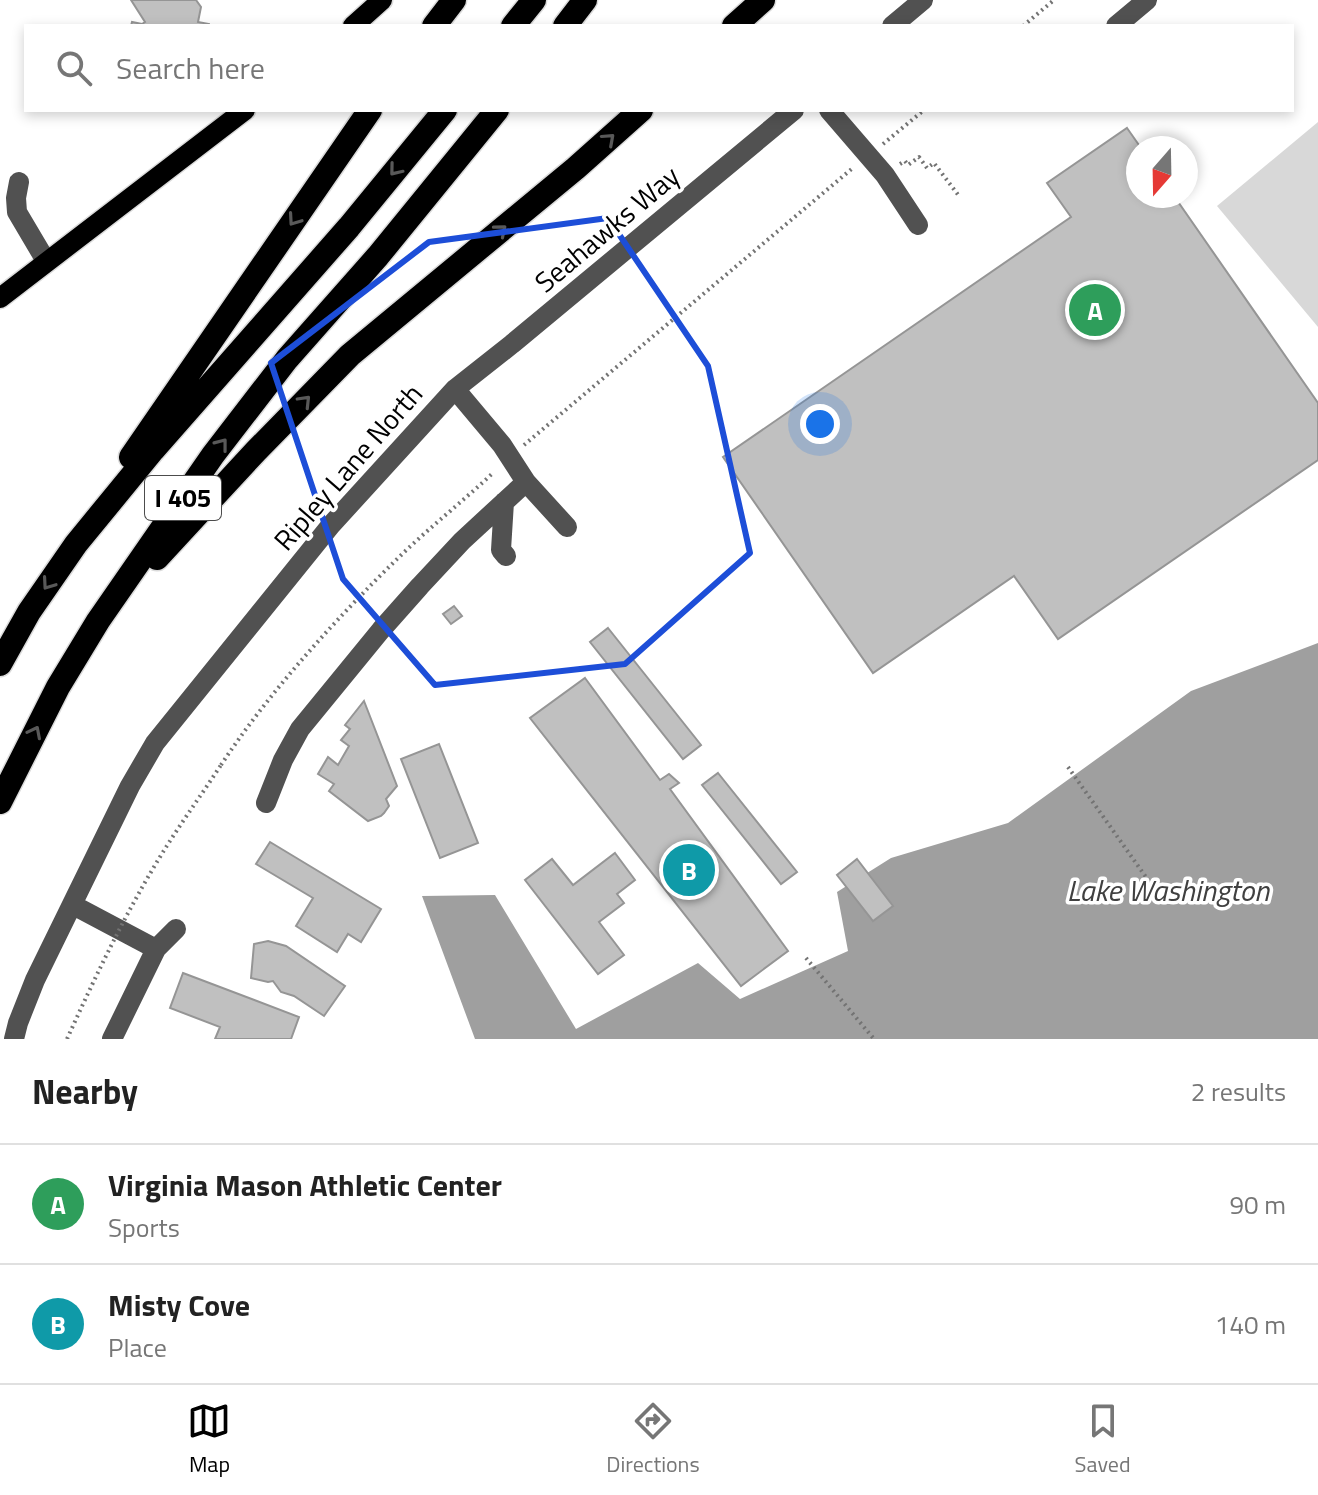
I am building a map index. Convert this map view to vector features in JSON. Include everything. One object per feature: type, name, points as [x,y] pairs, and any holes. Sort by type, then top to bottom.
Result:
[{"type":"highway","points":[[436,24],[454,0]]},
{"type":"highway","points":[[515,24],[534,0]]},
{"type":"highway","points":[[567,24],[585,0]]},
{"type":"highway","points":[[736,24],[763,0]]},
{"type":"highway","points":[[76,544],[145,435],[369,112]]},
{"type":"highway","name":"I 405","points":[[0,664],[29,612],[76,544],[153,450],[349,227],[443,112]]},
{"type":"highway","name":"I 405","points":[[0,802],[58,687],[98,621],[213,455],[287,359],[378,256],[495,112]]},
{"type":"highway","points":[[98,621],[350,355],[576,168],[639,112]]},
{"type":"main road","points":[[355,24],[375,3]]},
{"type":"main road","points":[[0,298],[242,112]]},
{"type":"street","points":[[894,24],[923,0]]},
{"type":"street","points":[[1118,24],[1147,0]]},
{"type":"street","name":"Seahawks Way","points":[[455,389],[792,112]]},
{"type":"street","points":[[831,112],[885,175],[918,225]]},
{"type":"street","points":[[19,182],[17,212],[46,261]]},
{"type":"street","name":"Ripley Lane North","points":[[14,1039],[35,980],[130,786],[155,743],[331,525],[455,389],[502,445],[526,482],[567,527]]},
{"type":"street","points":[[266,803],[283,760],[300,729],[381,630],[462,541],[526,482]]},
{"type":"street","points":[[504,502],[501,550],[506,556]]},
{"type":"street","points":[[73,905],[156,949]]},
{"type":"street","points":[[112,1039],[156,949],[176,929]]},
{"type":"path","points":[[1025,24],[1054,0]]},
{"type":"path","points":[[882,145],[922,112]]},
{"type":"path","points":[[919,157],[927,168],[934,163],[959,196]]},
{"type":"path","points":[[524,445],[856,165]]},
{"type":"path","points":[[67,1039],[142,887],[233,747],[348,609],[394,562],[497,469]]},
{"type":"path","points":[[1068,767],[1165,904]]},
{"type":"path","points":[[806,958],[874,1039]]},
{"type":"highlighted area","points":[[608,218],[708,366],[750,553],[625,664],[435,685],[343,579],[271,363],[429,242]]},
{"type":"shaded area","points":[[1318,122],[1318,327],[1217,206]]},
{"type":"water","name":"Lake Washington","points":[[1318,643],[1318,1039],[475,1039],[422,896],[495,895],[576,1029],[698,963],[740,999],[848,951],[837,892],[891,858],[1008,823],[1191,691]]},
{"type":"building","points":[[131,0],[196,0],[201,7],[198,22],[209,24],[142,24],[145,22]]},
{"type":"building","points":[[1127,128],[1133,136],[1126,136],[1126,208],[1182,208],[1318,403],[1318,460],[1058,639],[1014,576],[873,673],[723,457],[1071,217],[1047,183]]},
{"type":"building","points":[[454,606],[462,616],[451,624],[443,614]]},
{"type":"building","points":[[608,628],[701,745],[683,759],[590,642]]},
{"type":"building","points":[[585,678],[660,780],[669,774],[679,783],[670,789],[788,951],[741,986],[530,718]]},
{"type":"building","points":[[364,701],[397,786],[386,799],[389,806],[384,813],[368,821],[329,791],[334,784],[318,774],[328,757],[338,765],[349,746],[341,740],[350,729],[345,725]]},
{"type":"building","points":[[439,744],[478,843],[440,858],[401,759]]},
{"type":"building","points":[[718,773],[797,872],[781,884],[702,785]]},
{"type":"building","points":[[270,842],[381,909],[361,942],[348,934],[337,952],[296,926],[313,898],[256,864]]},
{"type":"building","points":[[615,853],[635,880],[617,894],[624,903],[599,922],[624,955],[598,974],[525,880],[552,859],[573,885]]},
{"type":"building","points":[[857,859],[893,906],[873,921],[837,875]]},
{"type":"building","points":[[268,941],[286,946],[345,986],[324,1016],[294,996],[281,992],[273,981],[251,978],[254,944]]},
{"type":"building","points":[[183,973],[299,1017],[291,1039],[215,1039],[220,1027],[170,1008]]},
{"type":"place","name":"Virginia Mason Athletic Center","points":[[1095,310]]},
{"type":"place","name":"Misty Cove","points":[[689,870]]}]
